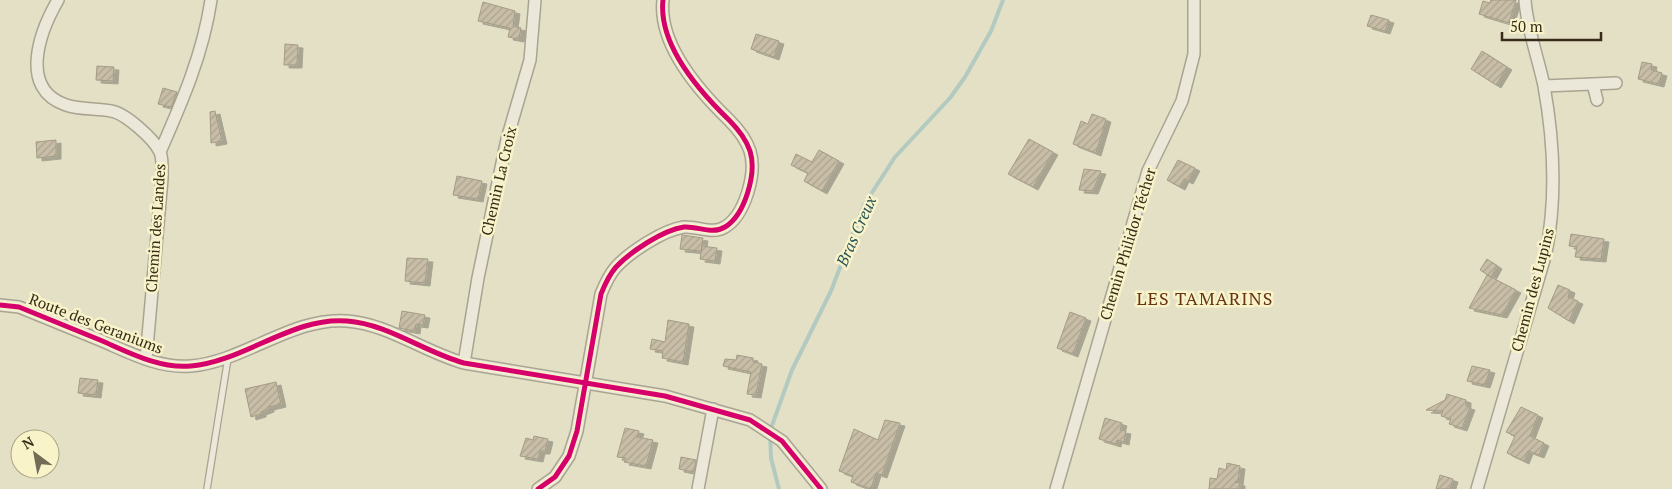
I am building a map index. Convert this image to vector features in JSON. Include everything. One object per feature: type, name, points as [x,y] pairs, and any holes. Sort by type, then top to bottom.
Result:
[{"type":"street","name":"Chemin des Landes","points":[[58,0],[39,42],[36,69],[41,85],[51,98],[63,105],[112,111],[132,120],[160,152],[162,179],[146,359]]},
{"type":"street","points":[[160,152],[190,86],[207,30],[212,0]]},
{"type":"street","name":"Chemin La Croix","points":[[464,363],[478,278],[507,139],[530,60],[535,0]]},
{"type":"street","points":[[538,489],[555,477],[569,456],[577,431],[601,294],[617,266],[649,242],[668,232],[685,227],[713,231],[724,228],[736,217],[745,204],[752,163],[747,143],[736,127],[702,94],[687,73],[666,28],[663,0]]},
{"type":"street","name":"Chemin Philidor Técher","points":[[1056,489],[1148,171],[1182,101],[1194,54],[1194,0]]},
{"type":"street","name":"Chemin des Lupins","points":[[1477,489],[1546,253],[1551,229],[1554,178],[1544,86],[1525,0]]},
{"type":"street","points":[[1544,86],[1616,83]]},
{"type":"street","points":[[1593,84],[1597,100]]},
{"type":"street","name":"Route des Geraniums","points":[[0,305],[20,307],[146,359],[176,366],[191,366],[228,357],[302,328],[331,321],[363,323],[446,358],[464,363],[666,396],[750,420],[782,441],[821,489]]},
{"type":"street","points":[[698,489],[713,408]]},
{"type":"lane","points":[[207,489],[228,357]]},
{"type":"building","points":[[1491,0],[1516,0],[1509,23],[1479,14],[1483,1],[1490,3]]},
{"type":"building","points":[[483,2],[515,11],[513,26],[521,28],[519,39],[508,37],[510,28],[478,21]]},
{"type":"building","points":[[1371,15],[1389,20],[1385,31],[1367,26]]},
{"type":"building","points":[[756,34],[779,41],[774,57],[751,49]]},
{"type":"building","points":[[285,44],[298,45],[297,65],[284,65]]},
{"type":"building","points":[[1482,51],[1507,67],[1496,85],[1471,69]]},
{"type":"building","points":[[1642,62],[1652,64],[1651,70],[1662,73],[1659,84],[1638,79]]},
{"type":"building","points":[[97,66],[114,67],[113,81],[96,80]]},
{"type":"building","points":[[163,88],[177,92],[171,107],[158,104]]},
{"type":"building","points":[[215,111],[222,141],[211,143],[210,112]]},
{"type":"building","points":[[1092,114],[1106,119],[1096,153],[1073,144],[1081,121],[1088,124]]},
{"type":"building","points":[[1029,139],[1053,152],[1033,187],[1008,174]]},
{"type":"building","points":[[56,140],[56,156],[37,158],[36,142]]},
{"type":"building","points":[[819,150],[839,161],[822,191],[804,181],[808,173],[791,165],[796,154],[812,162]]},
{"type":"building","points":[[1178,160],[1195,168],[1188,181],[1184,179],[1180,187],[1167,180]]},
{"type":"building","points":[[1084,169],[1101,171],[1093,191],[1079,190]]},
{"type":"building","points":[[457,176],[482,181],[478,199],[453,195]]},
{"type":"building","points":[[1571,234],[1604,239],[1601,259],[1575,257],[1577,247],[1569,246]]},
{"type":"building","points":[[682,235],[703,238],[701,251],[680,249]]},
{"type":"building","points":[[702,246],[717,248],[715,261],[700,259]]},
{"type":"building","points":[[407,258],[428,259],[425,283],[405,281]]},
{"type":"building","points":[[1487,259],[1497,266],[1491,277],[1480,270]]},
{"type":"building","points":[[1487,275],[1516,290],[1502,315],[1469,308]]},
{"type":"building","points":[[1558,285],[1570,290],[1568,297],[1578,301],[1569,321],[1548,308]]},
{"type":"building","points":[[402,311],[425,315],[423,325],[416,324],[415,331],[399,328]]},
{"type":"building","points":[[1070,312],[1086,318],[1073,354],[1057,348]]},
{"type":"building","points":[[668,320],[689,324],[683,362],[662,358],[663,351],[650,349],[652,339],[665,342]]},
{"type":"building","points":[[737,355],[753,358],[753,362],[762,364],[756,395],[747,394],[751,372],[723,366],[725,359],[736,360]]},
{"type":"building","points":[[1472,366],[1490,370],[1485,385],[1467,381]]},
{"type":"building","points":[[80,378],[98,380],[96,395],[78,393]]},
{"type":"building","points":[[276,382],[281,404],[269,407],[269,409],[261,412],[261,414],[251,417],[245,389]]},
{"type":"building","points":[[1447,394],[1466,400],[1466,406],[1470,407],[1462,428],[1449,424],[1451,419],[1441,416],[1443,411],[1426,410],[1445,400]]},
{"type":"building","points":[[1521,407],[1538,415],[1530,436],[1544,443],[1539,455],[1528,451],[1524,461],[1507,453],[1515,436],[1506,432]]},
{"type":"building","points":[[1105,418],[1122,423],[1120,430],[1126,431],[1124,442],[1117,440],[1116,444],[1099,439]]},
{"type":"building","points":[[885,420],[900,423],[882,475],[876,473],[871,489],[851,482],[853,476],[839,471],[854,429],[878,440]]},
{"type":"building","points":[[625,428],[639,431],[637,437],[653,440],[646,466],[624,462],[626,458],[617,457]]},
{"type":"building","points":[[534,436],[548,439],[545,451],[540,451],[538,459],[520,456],[526,438],[533,440]]},
{"type":"building","points":[[681,457],[696,460],[694,472],[679,469]]},
{"type":"building","points":[[1227,463],[1240,466],[1238,482],[1235,482],[1240,483],[1240,489],[1209,489],[1210,478],[1217,479],[1219,468],[1226,470]]},
{"type":"building","points":[[1440,475],[1453,479],[1450,489],[1436,489]]},
{"type":"waterway","name":"Bras Creux","points":[[779,489],[771,458],[770,431],[792,370],[831,291],[864,205],[895,157],[950,98],[965,77],[991,31],[1003,0]]},
{"type":"cycle path","points":[[538,489],[555,477],[569,456],[577,431],[601,294],[611,273],[647,242],[666,232],[684,227],[710,230],[725,227],[738,213],[748,193],[752,170],[750,151],[739,131],[705,95],[683,66],[667,34],[663,17],[663,0]]},
{"type":"cycle path","points":[[0,305],[19,307],[144,359],[179,366],[210,363],[230,357],[308,325],[327,321],[362,323],[377,327],[464,363],[665,396],[750,420],[782,441],[821,489]]},
{"type":"district","name":"LES TAMARINS","points":[[1205,299]]}]
